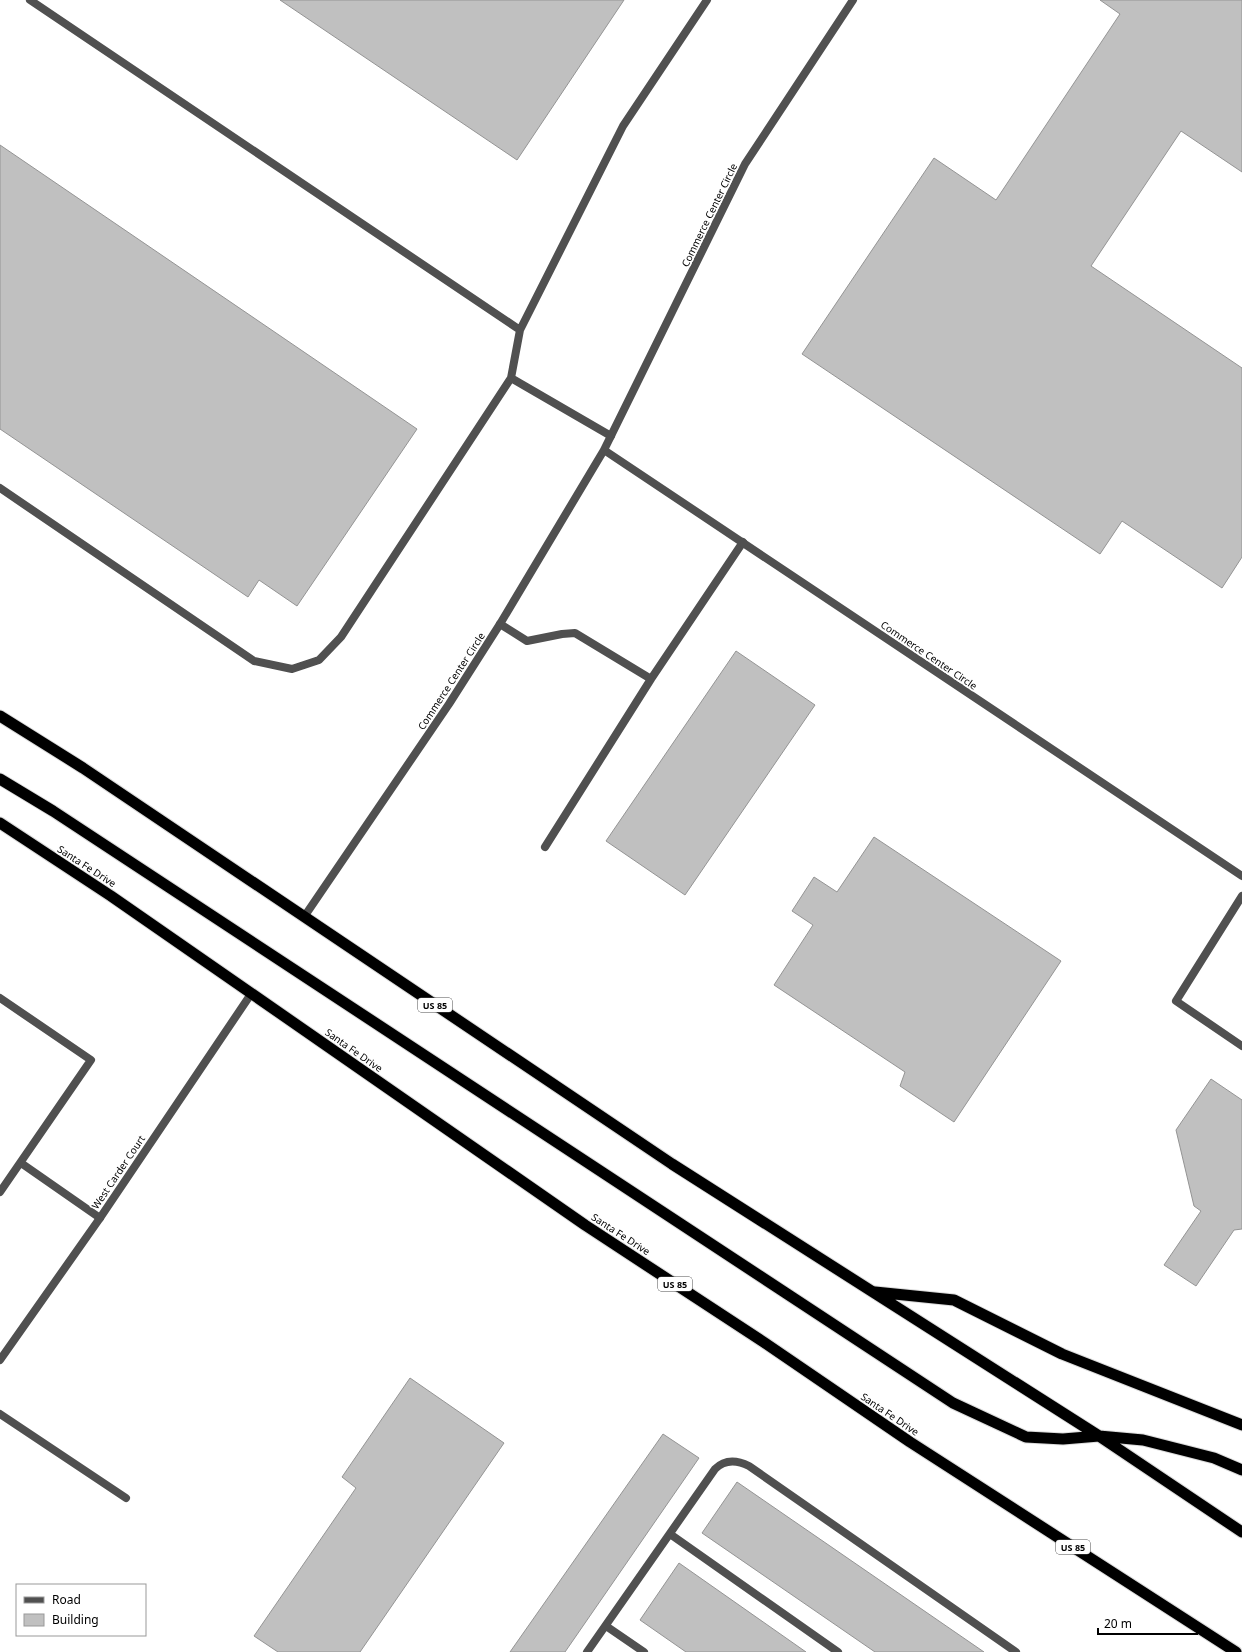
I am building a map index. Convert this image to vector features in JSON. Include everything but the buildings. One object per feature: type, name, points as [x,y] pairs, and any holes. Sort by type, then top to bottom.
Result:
[{"type":"highway","name":"US 85","points":[[0,716],[83,768],[672,1164],[1099,1436],[1242,1532]]},
{"type":"highway","points":[[0,779],[66,819],[953,1403],[1026,1437],[1063,1440],[1099,1436],[1143,1440],[1214,1458],[1242,1470]]},
{"type":"highway","name":"Santa Fe Drive","points":[[0,823],[111,896],[586,1225],[765,1343],[910,1442],[1236,1652]]},
{"type":"highway","points":[[872,1291],[954,1300],[1062,1354],[1242,1425]]},
{"type":"street","points":[[30,0],[520,330]]},
{"type":"street","points":[[0,488],[254,661],[292,669],[319,660],[341,637],[511,378],[520,330],[623,126],[707,0]]},
{"type":"street","name":"Commerce Center Circle","points":[[304,916],[449,704],[500,624],[604,450],[745,164],[853,0]]},
{"type":"street","points":[[511,378],[611,436]]},
{"type":"street","name":"Commerce Center Circle","points":[[604,450],[1242,876]]},
{"type":"street","points":[[545,847],[651,679],[743,542]]},
{"type":"street","points":[[500,624],[527,641],[575,633],[651,679]]},
{"type":"street","points":[[1242,896],[1176,1001],[1242,1046]]},
{"type":"street","name":"West Carder Court","points":[[0,1360],[100,1218],[251,994]]},
{"type":"street","points":[[0,998],[91,1060],[0,1192]]},
{"type":"street","points":[[21,1163],[100,1218]]},
{"type":"street","points":[[0,1414],[126,1498]]},
{"type":"street","points":[[588,1652],[715,1469],[720,1463],[728,1461],[740,1462],[750,1466],[1016,1652]]},
{"type":"street","points":[[670,1534],[838,1652]]},
{"type":"street","points":[[606,1626],[644,1652]]}]
